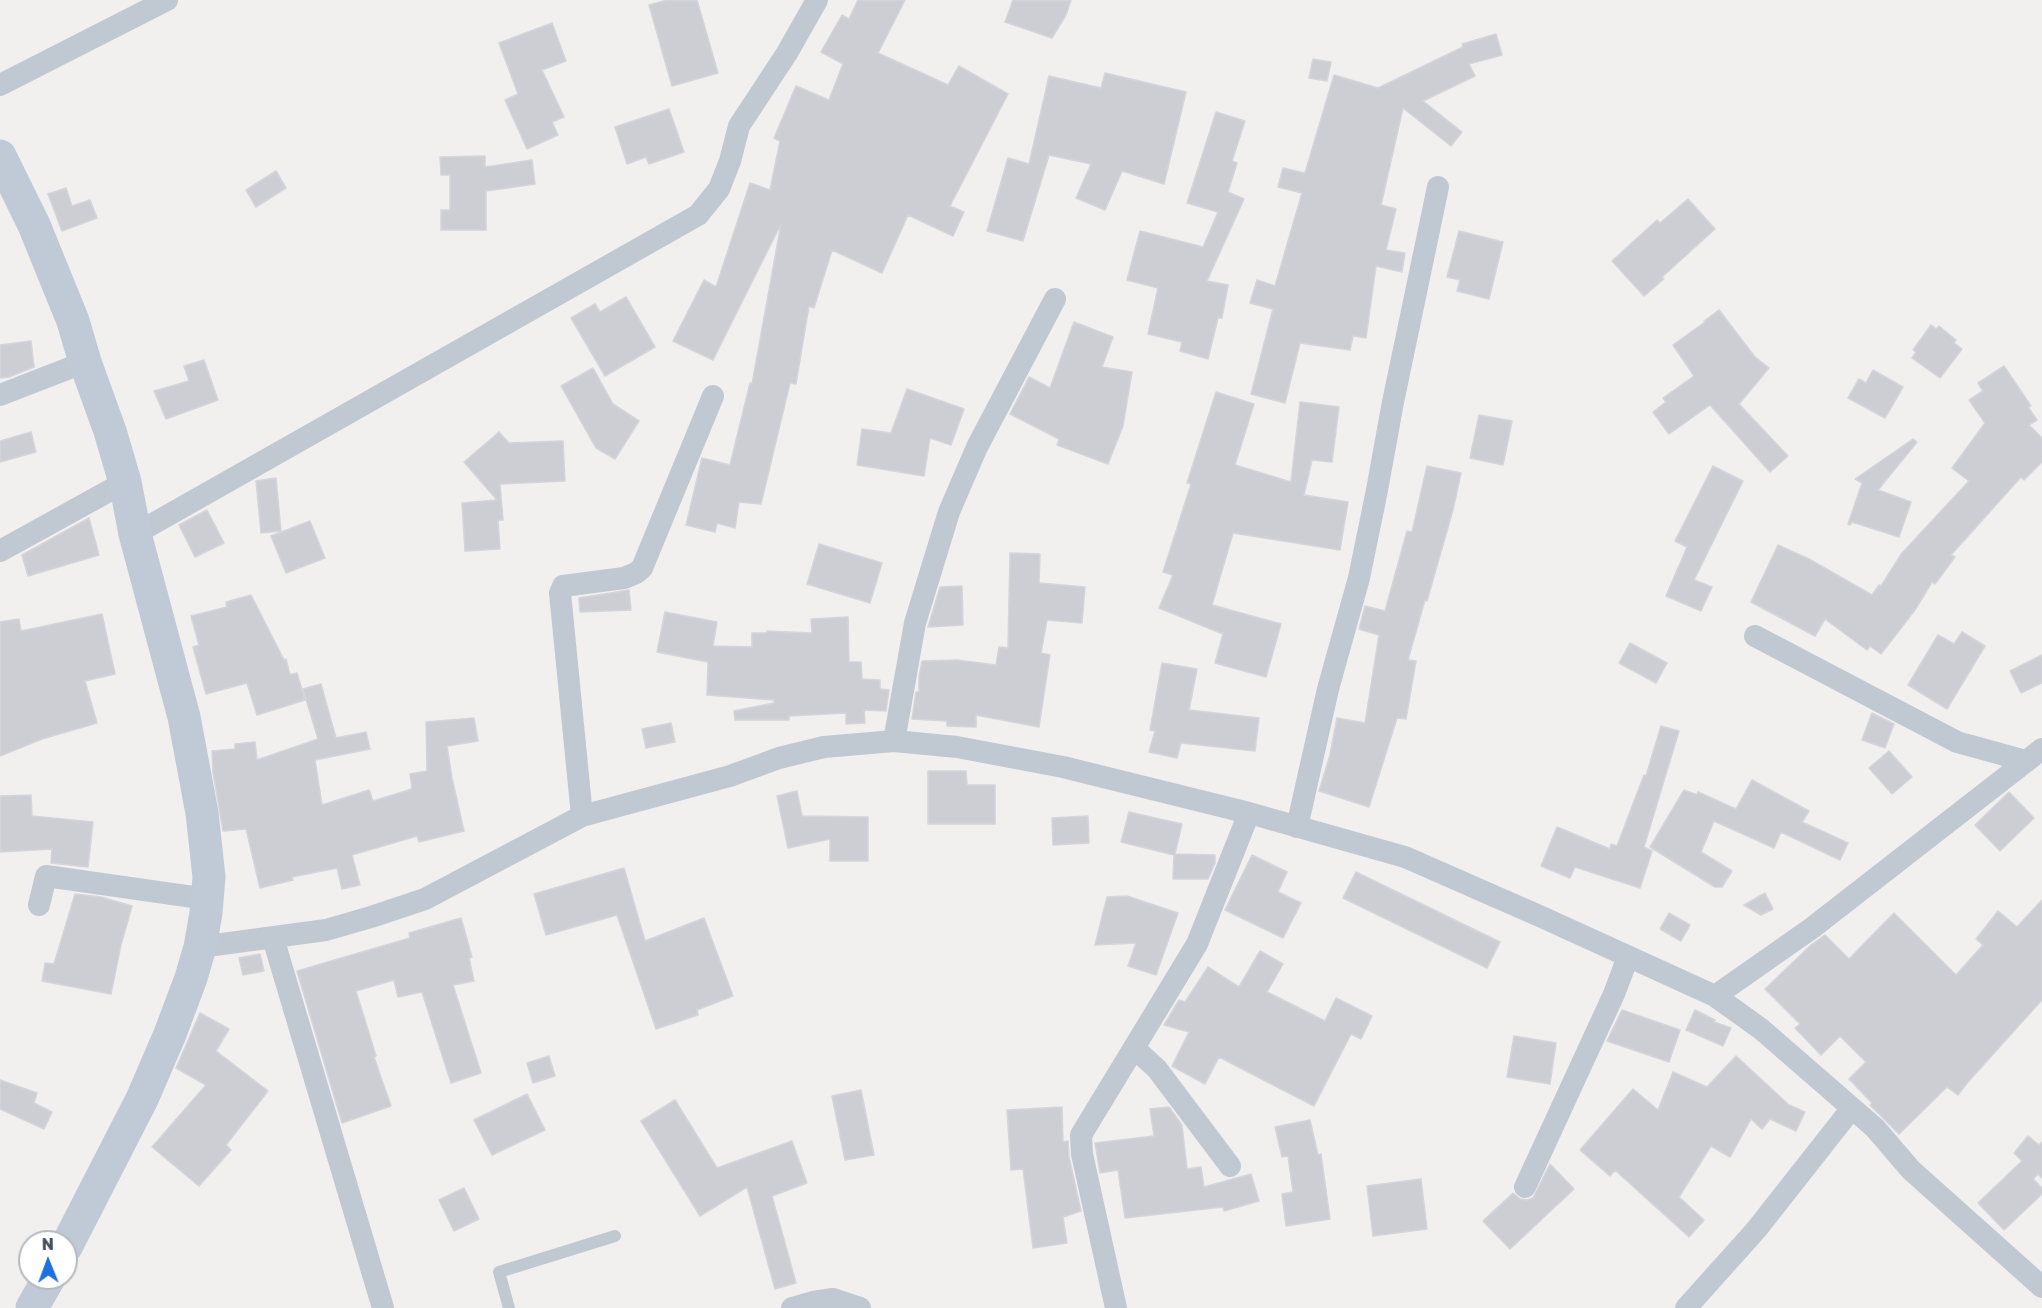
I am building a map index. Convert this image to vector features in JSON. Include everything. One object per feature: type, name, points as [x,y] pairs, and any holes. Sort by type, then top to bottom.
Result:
[{"type":"street","points":[[0,85],[167,0]]},
{"type":"street","points":[[135,534],[698,215],[719,189],[730,161],[739,126],[787,53],[817,0]]},
{"type":"street","points":[[0,156],[12,201],[74,321],[85,362],[110,431],[125,482],[135,534],[184,717],[203,823],[209,877],[200,947],[170,1034],[142,1100],[75,1230]]},
{"type":"street","points":[[1297,827],[1328,689],[1359,578],[1438,187]]},
{"type":"street","points":[[894,741],[915,623],[949,512],[977,447],[1055,299]]},
{"type":"street","points":[[0,395],[85,362]]},
{"type":"street","points":[[582,816],[560,593],[563,586],[624,578],[642,568],[713,396]]},
{"type":"street","points":[[0,551],[125,482]]},
{"type":"street","points":[[1755,636],[1957,742],[2034,755]]},
{"type":"street","points":[[200,947],[326,930],[371,917],[425,899],[582,816],[730,776],[779,758],[824,747],[894,741],[957,747],[1063,767],[1249,813],[1405,858],[1715,996],[1761,1029],[1875,1128],[1911,1170],[2042,1287]]},
{"type":"street","points":[[1715,996],[1812,928],[2034,755]]},
{"type":"street","points":[[1116,1308],[1082,1154],[1082,1135],[1197,944],[1249,813]]},
{"type":"street","points":[[39,905],[46,876],[207,899]]},
{"type":"street","points":[[273,938],[383,1308]]},
{"type":"street","points":[[1525,1187],[1614,994],[1628,957]]},
{"type":"street","points":[[1134,1048],[1157,1069],[1230,1167]]},
{"type":"street","points":[[1686,1308],[1756,1230],[1852,1108]]},
{"type":"street","points":[[33,1308],[43,1290]]},
{"type":"street","points":[[792,1308],[833,1299],[860,1308]]},
{"type":"lane","points":[[509,1308],[499,1272],[615,1236]]},
{"type":"building","points":[[667,0],[697,0],[718,73],[672,86],[649,5]]},
{"type":"building","points":[[858,0],[905,0],[878,53],[948,85],[959,66],[1008,94],[950,206],[964,212],[953,236],[908,215],[882,273],[832,250],[814,308],[809,306],[796,384],[790,383],[761,504],[739,502],[735,528],[717,523],[715,532],[686,525],[702,458],[730,465],[750,383],[752,384],[781,224],[713,360],[673,341],[704,280],[716,287],[750,183],[770,190],[780,141],[774,138],[796,86],[829,100],[843,64],[821,52],[842,15],[849,19]]},
{"type":"building","points":[[1013,0],[1071,0],[1066,15],[1052,38],[1005,22]]},
{"type":"building","points":[[552,23],[566,61],[542,70],[564,117],[552,122],[558,135],[527,149],[505,100],[518,94],[499,43]]},
{"type":"building","points":[[1496,34],[1502,55],[1469,64],[1475,76],[1423,101],[1462,132],[1451,146],[1403,108],[1381,205],[1396,209],[1386,250],[1405,253],[1402,272],[1376,266],[1366,338],[1353,336],[1350,350],[1300,343],[1285,403],[1251,394],[1273,309],[1250,303],[1257,280],[1275,286],[1302,193],[1278,187],[1283,168],[1305,173],[1334,75],[1378,88],[1463,47],[1462,44]]},
{"type":"building","points":[[1313,59],[1331,62],[1327,81],[1309,78]]},
{"type":"building","points":[[1105,73],[1186,92],[1164,184],[1122,171],[1105,210],[1076,198],[1091,164],[1049,155],[1023,241],[987,231],[1008,158],[1029,164],[1049,76],[1101,88]]},
{"type":"building","points":[[669,109],[684,152],[649,164],[646,157],[627,164],[615,127]]},
{"type":"building","points":[[1216,112],[1245,121],[1232,161],[1237,163],[1228,192],[1244,199],[1207,281],[1228,285],[1222,318],[1218,318],[1208,359],[1180,351],[1182,342],[1148,334],[1158,288],[1127,280],[1140,231],[1203,247],[1218,212],[1187,203]]},
{"type":"building","points":[[485,156],[485,167],[532,160],[535,184],[486,191],[486,230],[441,230],[441,210],[450,210],[450,175],[441,175],[440,157]]},
{"type":"building","points":[[276,171],[286,188],[256,207],[246,190]]},
{"type":"building","points":[[66,188],[72,206],[90,200],[97,218],[62,231],[48,194]]},
{"type":"building","points":[[1688,199],[1715,229],[1644,296],[1612,261],[1657,220],[1660,223]]},
{"type":"building","points":[[1459,231],[1503,242],[1489,299],[1457,291],[1460,280],[1447,277]]},
{"type":"building","points":[[626,297],[655,347],[605,376],[571,318],[595,304],[600,312]]},
{"type":"building","points":[[1719,310],[1755,357],[1769,368],[1739,404],[1788,456],[1770,472],[1710,405],[1669,434],[1653,412],[1666,402],[1663,398],[1694,376],[1673,345]]},
{"type":"building","points":[[1074,322],[1113,337],[1102,367],[1132,372],[1123,426],[1108,464],[1057,445],[1059,439],[1010,414],[1029,377],[1050,388]]},
{"type":"building","points":[[1931,325],[1936,329],[1939,326],[1956,340],[1954,343],[1962,349],[1940,378],[1912,358],[1916,352],[1913,350]]},
{"type":"building","points":[[31,341],[34,367],[9,377],[0,378],[0,345]]},
{"type":"building","points":[[204,360],[218,400],[166,419],[154,391],[189,381],[184,366]]},
{"type":"building","points":[[2004,366],[2031,406],[2028,407],[2037,420],[2029,425],[2042,438],[2042,462],[2024,480],[2021,477],[1951,555],[1955,557],[1935,584],[1932,582],[1915,610],[1881,654],[1870,646],[1867,650],[1825,619],[1815,636],[1751,602],[1778,545],[1809,559],[1872,595],[1879,585],[1881,586],[1902,553],[1969,481],[1952,468],[1985,423],[1969,400],[1983,391],[1978,383]]},
{"type":"building","points":[[593,368],[613,404],[639,421],[615,459],[596,448],[561,386]]},
{"type":"building","points":[[1873,370],[1903,387],[1885,418],[1848,398],[1859,379],[1866,383]]},
{"type":"building","points":[[907,389],[964,409],[951,445],[930,438],[924,476],[857,465],[862,429],[891,433]]},
{"type":"building","points":[[1216,392],[1254,404],[1235,465],[1291,482],[1300,402],[1339,407],[1332,462],[1312,460],[1304,495],[1348,502],[1340,550],[1233,533],[1212,605],[1281,624],[1266,677],[1215,663],[1223,634],[1159,608],[1173,575],[1163,572],[1191,484],[1187,483]]},
{"type":"building","points":[[1479,415],[1512,421],[1503,465],[1470,458]]},
{"type":"building","points":[[31,432],[36,452],[0,462],[0,441]]},
{"type":"building","points":[[499,432],[509,443],[563,441],[565,481],[500,484],[503,520],[498,520],[500,549],[465,551],[462,503],[497,500],[464,462]]},
{"type":"building","points":[[1913,439],[1917,442],[1878,490],[1911,502],[1899,537],[1852,522],[1848,524],[1862,483],[1855,479]]},
{"type":"building","points":[[1427,466],[1461,473],[1453,510],[1408,660],[1416,661],[1406,719],[1397,718],[1369,807],[1319,791],[1330,755],[1337,718],[1365,723],[1379,635],[1359,629],[1365,606],[1385,611],[1407,531],[1412,532]]},
{"type":"building","points":[[1713,466],[1743,481],[1694,580],[1712,587],[1701,611],[1666,596],[1687,547],[1675,541]]},
{"type":"building","points":[[276,478],[281,531],[261,533],[256,481]]},
{"type":"building","points":[[207,510],[224,543],[195,557],[179,525]]},
{"type":"building","points":[[89,518],[99,555],[28,576],[22,555]]},
{"type":"building","points":[[310,521],[325,558],[286,573],[271,536]]},
{"type":"building","points":[[819,544],[882,563],[870,603],[807,584]]},
{"type":"building","points":[[1010,553],[1040,554],[1039,583],[1085,587],[1082,623],[1047,620],[1041,653],[1050,655],[1039,727],[976,715],[976,727],[947,726],[947,721],[912,719],[916,692],[919,692],[922,661],[957,660],[996,665],[999,647],[1008,648]]},
{"type":"building","points":[[962,586],[963,625],[928,627],[940,587]]},
{"type":"building","points":[[629,590],[631,610],[580,612],[579,598]]},
{"type":"building","points":[[251,595],[284,660],[286,659],[290,675],[297,673],[305,700],[257,715],[247,683],[206,694],[193,647],[199,645],[191,616],[227,607],[226,602]]},
{"type":"building","points":[[665,612],[717,622],[713,646],[752,647],[752,633],[767,633],[767,631],[812,633],[811,619],[848,617],[849,662],[861,662],[862,679],[880,680],[880,689],[889,690],[886,711],[864,710],[865,723],[846,724],[846,713],[789,716],[789,720],[735,720],[734,711],[774,703],[774,700],[707,695],[708,662],[657,652]]},
{"type":"building","points":[[102,614],[115,674],[85,681],[97,723],[42,739],[0,756],[0,622],[19,619],[21,631]]},
{"type":"building","points":[[1962,632],[1985,646],[1947,709],[1908,685],[1938,635],[1954,644]]},
{"type":"building","points":[[1630,643],[1667,663],[1656,683],[1619,663]]},
{"type":"building","points":[[2042,655],[2042,683],[2021,693],[2010,671]]},
{"type":"building","points":[[1162,663],[1197,669],[1189,710],[1259,718],[1255,751],[1181,743],[1177,758],[1149,752],[1155,731],[1150,730]]},
{"type":"building","points":[[321,684],[336,738],[366,732],[370,749],[315,760],[322,805],[369,790],[373,801],[412,789],[410,774],[427,771],[426,722],[474,718],[478,741],[447,746],[464,831],[419,842],[417,836],[352,855],[360,885],[342,889],[337,868],[292,877],[293,880],[260,888],[246,829],[223,831],[213,772],[212,751],[235,749],[235,744],[255,742],[257,760],[318,739],[303,689]]},
{"type":"building","points":[[1872,713],[1894,724],[1885,748],[1862,740]]},
{"type":"building","points":[[671,723],[675,742],[646,748],[642,729]]},
{"type":"building","points":[[1661,726],[1679,731],[1644,847],[1652,851],[1640,888],[1575,867],[1570,878],[1541,866],[1557,827],[1610,849],[1611,844],[1617,846],[1644,775],[1646,776]]},
{"type":"building","points":[[1889,751],[1912,777],[1892,794],[1869,768]]},
{"type":"building","points":[[928,771],[966,771],[967,785],[995,785],[995,824],[928,824]]},
{"type":"building","points":[[1752,780],[1809,811],[1802,822],[1848,843],[1840,860],[1781,832],[1774,848],[1714,821],[1701,852],[1732,871],[1722,887],[1715,887],[1650,847],[1684,790],[1697,795],[1698,792],[1736,809]]},
{"type":"building","points":[[797,791],[802,816],[868,817],[868,861],[830,861],[830,839],[788,848],[777,796]]},
{"type":"building","points":[[2009,792],[2034,818],[2000,851],[1975,825]]},
{"type":"building","points":[[31,795],[32,816],[93,822],[88,867],[51,863],[52,849],[0,852],[0,796]]},
{"type":"building","points":[[1129,812],[1182,824],[1175,854],[1215,855],[1215,863],[1208,879],[1173,879],[1174,855],[1121,842]]},
{"type":"building","points":[[1088,816],[1089,843],[1053,845],[1052,818]]},
{"type":"building","points":[[1252,855],[1287,872],[1278,892],[1301,903],[1283,938],[1225,910]]},
{"type":"building","points":[[624,868],[645,941],[704,918],[733,996],[697,1010],[698,1015],[656,1029],[617,915],[546,935],[534,894]]},
{"type":"building","points":[[1356,872],[1500,942],[1487,968],[1343,898]]},
{"type":"building","points":[[1765,893],[1773,909],[1761,915],[1744,905]]},
{"type":"building","points":[[75,894],[101,897],[132,906],[111,994],[42,981],[45,963],[54,964]]},
{"type":"building","points":[[1127,896],[1178,913],[1156,975],[1128,966],[1136,943],[1095,945],[1107,897]]},
{"type":"building","points":[[2042,900],[2042,1000],[1958,1095],[1947,1087],[1899,1134],[1870,1105],[1872,1103],[1849,1079],[1866,1062],[1840,1036],[1821,1055],[1795,1028],[1800,1024],[1765,989],[1811,945],[1825,935],[1849,959],[1894,913],[1956,975],[1983,945],[1976,939],[1998,911],[2017,927]]},
{"type":"building","points":[[1669,913],[1690,925],[1681,941],[1660,929]]},
{"type":"building","points":[[461,918],[472,957],[469,958],[474,981],[453,985],[481,1073],[451,1083],[422,992],[398,997],[394,980],[356,991],[376,1056],[374,1057],[391,1106],[342,1123],[297,971],[410,938],[409,933]]},
{"type":"building","points":[[1260,951],[1283,964],[1267,992],[1325,1021],[1336,998],[1372,1016],[1361,1039],[1351,1034],[1314,1106],[1219,1057],[1205,1084],[1172,1066],[1189,1032],[1164,1025],[1179,1000],[1185,1002],[1208,967],[1239,987]]},
{"type":"building","points":[[260,954],[264,971],[243,975],[239,958]]},
{"type":"building","points":[[1622,1010],[1680,1030],[1669,1062],[1607,1041]]},
{"type":"building","points":[[1695,1010],[1715,1020],[1714,1022],[1731,1028],[1723,1046],[1686,1030]]},
{"type":"building","points":[[200,1013],[229,1029],[216,1051],[268,1091],[226,1145],[231,1150],[199,1186],[152,1147],[206,1085],[176,1068]]},
{"type":"building","points":[[1514,1036],[1556,1043],[1550,1084],[1507,1077]]},
{"type":"building","points":[[549,1056],[555,1076],[533,1083],[527,1063]]},
{"type":"building","points":[[1736,1056],[1789,1105],[1805,1112],[1796,1131],[1770,1119],[1762,1129],[1751,1119],[1730,1157],[1711,1146],[1679,1197],[1704,1220],[1689,1237],[1615,1170],[1610,1176],[1580,1150],[1633,1089],[1658,1110],[1673,1072],[1707,1087]]},
{"type":"building","points":[[0,1080],[37,1093],[34,1103],[52,1112],[44,1129],[0,1109]]},
{"type":"building","points":[[861,1090],[874,1155],[845,1160],[832,1096]]},
{"type":"building","points":[[527,1094],[545,1130],[492,1155],[474,1120]]},
{"type":"building","points":[[675,1100],[717,1168],[792,1141],[807,1183],[772,1196],[796,1283],[775,1289],[747,1187],[700,1216],[641,1121]]},
{"type":"building","points":[[1062,1107],[1063,1142],[1068,1141],[1069,1157],[1081,1211],[1063,1217],[1067,1243],[1033,1248],[1023,1169],[1011,1170],[1007,1110]]},
{"type":"building","points":[[1169,1107],[1182,1125],[1187,1169],[1201,1167],[1204,1187],[1251,1174],[1259,1201],[1224,1211],[1223,1207],[1125,1218],[1118,1170],[1100,1173],[1095,1143],[1154,1136],[1150,1109]]},
{"type":"building","points":[[1310,1120],[1318,1155],[1321,1154],[1330,1219],[1286,1226],[1282,1194],[1293,1192],[1288,1156],[1282,1157],[1275,1127]]},
{"type":"building","points":[[2028,1136],[2039,1145],[2042,1142],[2042,1178],[2038,1174],[2033,1179],[2042,1188],[2042,1194],[2004,1230],[1978,1203],[2022,1161],[2014,1153]]},
{"type":"building","points":[[1550,1164],[1574,1189],[1510,1249],[1483,1221],[1513,1193],[1520,1199],[1533,1198]]},
{"type":"building","points":[[1421,1179],[1427,1229],[1373,1236],[1367,1186]]},
{"type":"building","points":[[464,1188],[479,1219],[454,1231],[439,1200]]}]
